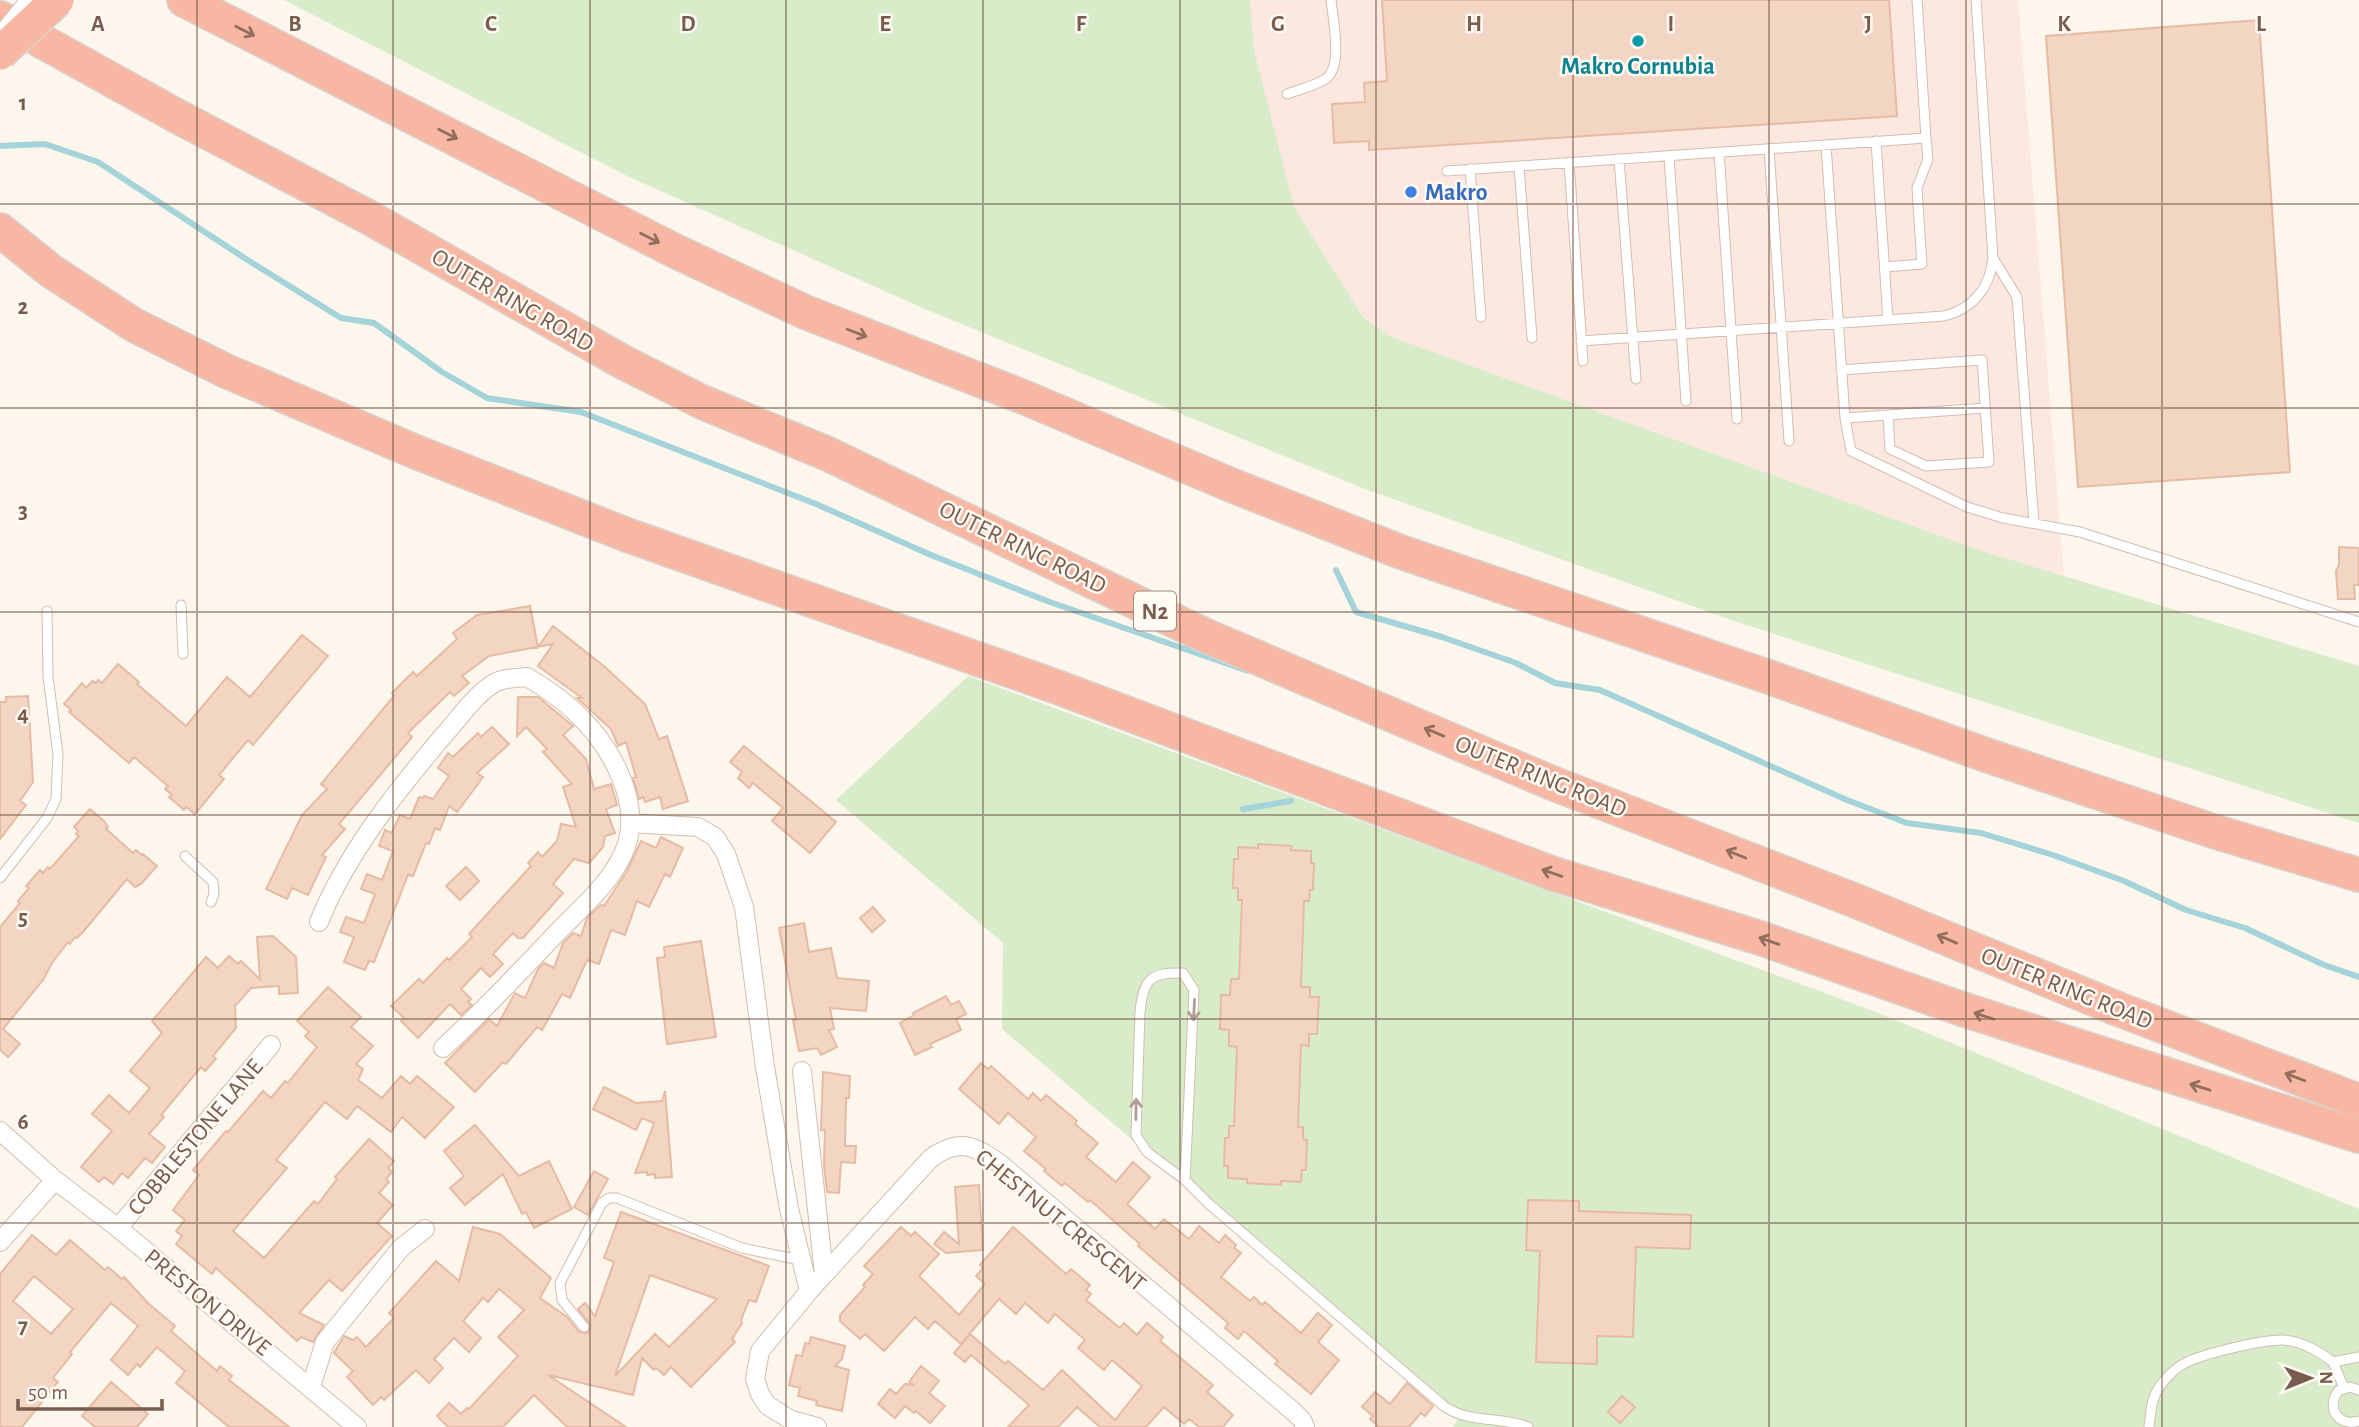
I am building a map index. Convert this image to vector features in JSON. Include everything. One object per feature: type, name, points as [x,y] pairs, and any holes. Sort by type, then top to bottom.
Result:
[{"type":"highway","points":[[0,53],[57,0]]},
{"type":"highway","points":[[184,0],[673,250],[805,313],[1026,398],[1231,485],[1401,552],[1769,677],[1986,755],[2216,832],[2359,875]]},
{"type":"highway","name":"OUTER RING ROAD","points":[[0,18],[175,115],[372,219],[621,361],[702,402],[828,454],[1205,635],[1552,783],[1861,903],[2118,1009],[2359,1101]]},
{"type":"highway","points":[[0,230],[51,271],[134,325],[226,371],[416,452],[627,535],[1057,687],[1554,874],[1760,938],[2002,1022],[2359,1136]]},
{"type":"street","points":[[0,37],[30,0]]},
{"type":"street","points":[[319,922],[348,861],[404,784],[472,702],[496,682],[527,677],[576,712],[605,746],[631,809],[624,853],[604,883],[495,999],[443,1048]]},
{"type":"street","points":[[630,823],[698,827],[715,836],[726,854],[744,907],[765,1067],[800,1260],[809,1291]]},
{"type":"street","name":"COBBLESTONE LANE","points":[[118,1228],[271,1045]]},
{"type":"street","points":[[802,1071],[824,1274]]},
{"type":"street","name":"PRESTON DRIVE","points":[[0,1131],[55,1180],[118,1228],[358,1427]]},
{"type":"street","name":"CHESTNUT CRESCENT","points":[[817,1427],[792,1420],[766,1405],[755,1378],[760,1351],[824,1274],[931,1158],[943,1149],[953,1146],[980,1150],[999,1163],[1294,1412],[1305,1427]]},
{"type":"street","points":[[0,1242],[55,1180]]},
{"type":"street","points":[[311,1387],[325,1342],[401,1248],[425,1229]]},
{"type":"lane","points":[[1287,94],[1331,75],[1335,65],[1336,43],[1331,0]]},
{"type":"lane","points":[[1885,267],[1922,264],[1917,188],[1928,159],[1917,0]]},
{"type":"lane","points":[[1581,341],[1944,316],[1972,303],[1985,288],[1993,258],[1976,0]]},
{"type":"lane","points":[[1447,171],[1926,138]]},
{"type":"lane","points":[[1876,141],[1888,320]]},
{"type":"lane","points":[[1826,145],[1841,370],[1851,451],[1967,507],[2003,518],[2080,532],[2359,622]]},
{"type":"lane","points":[[1769,149],[1790,441]]},
{"type":"lane","points":[[1719,152],[1737,419]]},
{"type":"lane","points":[[1669,156],[1686,401]]},
{"type":"lane","points":[[1619,159],[1636,379]]},
{"type":"lane","points":[[1569,162],[1583,361]]},
{"type":"lane","points":[[1519,166],[1532,338]]},
{"type":"lane","points":[[1470,169],[1481,317]]},
{"type":"lane","points":[[1993,258],[2017,297],[2034,523]]},
{"type":"lane","points":[[1841,370],[1982,360],[1989,462],[1926,466],[1890,449],[1888,415]]},
{"type":"lane","points":[[1845,418],[1985,408]]},
{"type":"lane","points":[[181,605],[183,654]]},
{"type":"lane","points":[[0,878],[47,818],[56,799],[58,754],[49,687],[47,611]]},
{"type":"lane","points":[[185,856],[213,882],[214,894],[211,902]]},
{"type":"lane","points":[[1185,1180],[1194,990],[1183,973],[1164,973],[1155,975],[1147,982],[1142,994],[1136,1135],[1147,1152],[1185,1180],[1209,1204],[1445,1407],[1471,1419],[1493,1419],[1528,1427]]},
{"type":"lane","points":[[584,1326],[562,1300],[560,1283],[602,1203],[609,1198],[617,1198],[742,1248],[800,1260]]},
{"type":"lane","points":[[2149,1427],[2152,1398],[2174,1371],[2188,1362],[2264,1342],[2283,1340],[2315,1349],[2333,1362],[2344,1388]]},
{"type":"lane","points":[[2333,1362],[2359,1357]]},
{"type":"lane","points":[[2359,1390],[2344,1388],[2335,1396],[2333,1402],[2334,1413],[2342,1421],[2359,1421]]},
{"type":"shaded area","points":[[1250,0],[2018,0],[2064,576],[1982,551],[1388,336],[1363,317],[1294,207],[1254,50]]},
{"type":"green space","points":[[284,0],[1250,0],[1254,50],[1294,207],[1363,317],[1389,336],[1982,551],[2359,666],[2359,823],[1734,621],[1365,489],[925,309],[627,176]]},
{"type":"green space","points":[[968,676],[1873,1011],[2359,1209],[2359,1427],[1453,1427],[1459,1418],[1002,1029],[1003,943],[836,800]]},
{"type":"building","name":"Makro Cornubia","points":[[1382,0],[1889,0],[1897,116],[1369,150],[1369,141],[1334,143],[1332,104],[1365,102],[1364,83],[1387,81]]},
{"type":"building","points":[[2259,20],[2290,472],[2078,487],[2046,36]]},
{"type":"building","points":[[2339,547],[2359,548],[2359,585],[2354,585],[2355,599],[2338,599],[2336,571],[2339,565]]},
{"type":"building","points":[[530,606],[538,647],[489,656],[462,676],[469,683],[454,696],[450,692],[408,733],[412,737],[339,824],[345,829],[322,855],[326,857],[308,895],[292,888],[287,899],[266,889],[302,815],[327,789],[321,784],[394,696],[392,693],[413,672],[417,676],[457,639],[453,633],[477,615]]},
{"type":"building","points":[[553,626],[605,667],[645,704],[659,739],[667,736],[688,801],[663,809],[660,797],[645,802],[643,797],[639,799],[626,742],[618,746],[611,729],[577,698],[582,698],[538,666],[553,644],[538,647]]},
{"type":"building","points":[[302,635],[328,656],[253,745],[248,740],[219,775],[224,779],[195,814],[186,807],[184,810],[169,797],[172,795],[165,789],[168,786],[134,757],[129,763],[69,712],[71,710],[64,704],[82,683],[86,688],[92,681],[96,683],[98,680],[102,683],[118,664],[186,726],[227,677],[250,697]]},
{"type":"building","points":[[28,696],[33,782],[20,801],[26,805],[0,839],[0,702],[6,702],[6,697]]},
{"type":"building","points":[[518,697],[538,697],[573,726],[563,735],[586,759],[594,789],[611,784],[617,805],[606,809],[615,833],[605,836],[603,847],[589,863],[574,859],[553,884],[563,893],[523,938],[518,938],[513,933],[493,954],[503,964],[490,977],[481,968],[461,989],[471,999],[468,1002],[472,1005],[461,1015],[450,1004],[418,1038],[401,1021],[404,1018],[391,1006],[419,979],[423,983],[472,937],[469,934],[531,866],[528,863],[538,852],[542,857],[557,841],[561,824],[576,827],[563,787],[572,784],[543,752],[547,749],[526,727],[517,736]]},
{"type":"building","points":[[492,727],[509,744],[477,773],[483,777],[457,812],[449,806],[440,830],[435,828],[413,876],[408,875],[374,962],[369,961],[365,970],[344,962],[354,937],[340,932],[346,917],[364,923],[375,894],[361,889],[367,874],[382,880],[393,851],[379,846],[385,830],[392,833],[400,815],[410,819],[419,797],[433,799],[449,776],[438,768],[448,753],[453,757],[478,733],[481,737]]},
{"type":"building","points":[[744,746],[836,822],[810,853],[772,821],[783,808],[753,783],[749,788],[738,778],[742,772],[730,762]]},
{"type":"building","points":[[90,809],[104,821],[108,827],[106,829],[133,853],[136,850],[157,866],[135,887],[127,879],[83,932],[70,944],[68,942],[43,980],[3,1029],[20,1044],[8,1057],[0,1050],[0,927],[20,903],[18,901],[29,888],[26,886],[40,870],[43,873],[48,867],[50,869],[79,836],[74,827]]},
{"type":"building","points":[[661,837],[683,848],[670,877],[665,874],[649,907],[637,901],[625,935],[611,930],[599,964],[587,960],[570,998],[562,994],[542,1030],[537,1027],[506,1064],[503,1062],[475,1092],[445,1063],[489,1019],[497,1026],[515,993],[525,998],[538,969],[544,963],[554,968],[563,943],[573,933],[581,936],[587,918],[601,905],[604,906],[627,871],[641,841],[656,848]]},
{"type":"building","points":[[1258,844],[1292,846],[1291,850],[1311,851],[1311,863],[1314,863],[1313,890],[1310,890],[1309,901],[1304,901],[1301,987],[1310,987],[1310,997],[1319,997],[1317,1034],[1309,1034],[1309,1046],[1301,1045],[1298,1127],[1303,1127],[1303,1139],[1307,1140],[1306,1170],[1302,1170],[1301,1182],[1281,1181],[1281,1185],[1247,1183],[1247,1179],[1228,1178],[1228,1166],[1224,1166],[1225,1138],[1229,1138],[1229,1126],[1234,1126],[1237,1047],[1229,1046],[1229,1030],[1220,1029],[1221,995],[1230,995],[1231,979],[1239,979],[1242,900],[1238,900],[1238,888],[1233,888],[1234,859],[1238,859],[1238,847],[1258,848]]},
{"type":"building","points":[[466,867],[479,881],[460,900],[446,886]]},
{"type":"building","points":[[873,907],[885,921],[872,932],[860,918]]},
{"type":"building","points":[[804,923],[809,952],[831,948],[837,978],[869,981],[866,1011],[830,1008],[834,1029],[829,1030],[837,1047],[821,1055],[817,1048],[799,1051],[779,928]]},
{"type":"building","points":[[273,936],[296,957],[298,993],[279,994],[279,986],[251,988],[235,1006],[236,1028],[213,1056],[216,1059],[205,1071],[201,1067],[161,1115],[164,1117],[149,1134],[165,1147],[152,1163],[145,1158],[128,1178],[122,1173],[113,1184],[104,1177],[99,1182],[81,1167],[112,1131],[92,1114],[109,1095],[129,1113],[150,1088],[130,1071],[162,1033],[152,1021],[206,957],[218,968],[229,956],[238,964],[241,961],[260,979],[257,937]]},
{"type":"building","points":[[701,941],[716,1037],[667,1044],[657,958],[665,957],[664,947]]},
{"type":"building","points":[[328,987],[361,1017],[351,1027],[373,1046],[356,1064],[363,1069],[358,1080],[382,1098],[401,1076],[410,1084],[417,1076],[454,1107],[425,1138],[402,1117],[391,1132],[357,1106],[347,1119],[325,1102],[276,1160],[287,1168],[233,1231],[264,1258],[314,1201],[318,1204],[337,1179],[335,1177],[369,1139],[394,1161],[388,1168],[392,1172],[386,1179],[389,1182],[379,1193],[393,1205],[377,1223],[392,1236],[342,1291],[329,1280],[299,1313],[324,1325],[313,1342],[301,1337],[297,1341],[216,1268],[212,1274],[176,1244],[182,1236],[176,1231],[185,1220],[173,1210],[199,1175],[193,1170],[226,1131],[228,1132],[263,1091],[271,1098],[285,1081],[288,1083],[317,1047],[305,1036],[309,1032],[297,1021]]},
{"type":"building","points":[[946,996],[951,1005],[959,1001],[966,1014],[956,1019],[961,1030],[930,1044],[932,1047],[915,1055],[900,1023]]},
{"type":"building","points":[[981,1063],[988,1069],[991,1066],[1028,1099],[1033,1093],[1041,1101],[1046,1095],[1077,1121],[1075,1124],[1098,1143],[1086,1157],[1116,1182],[1133,1162],[1150,1177],[1127,1204],[1155,1229],[1164,1219],[1189,1239],[1199,1226],[1219,1243],[1225,1235],[1241,1253],[1221,1277],[1250,1301],[1254,1297],[1262,1305],[1265,1302],[1301,1333],[1318,1313],[1332,1325],[1318,1342],[1339,1360],[1311,1394],[1275,1364],[1278,1361],[1244,1331],[1238,1339],[1225,1328],[1228,1323],[1138,1246],[1140,1244],[1090,1200],[1088,1202],[1065,1183],[1062,1186],[1044,1171],[1046,1169],[1024,1151],[1036,1137],[1008,1113],[999,1124],[959,1089]]},
{"type":"building","points":[[823,1072],[850,1076],[849,1098],[846,1098],[845,1146],[856,1146],[855,1163],[841,1162],[839,1193],[827,1192],[824,1165],[825,1130],[821,1130]]},
{"type":"building","points":[[604,1087],[636,1103],[662,1101],[665,1091],[672,1177],[655,1178],[655,1174],[647,1175],[647,1172],[635,1173],[654,1123],[642,1118],[636,1130],[593,1109]]},
{"type":"building","points":[[475,1125],[519,1176],[549,1161],[572,1209],[534,1228],[526,1212],[522,1214],[503,1174],[465,1205],[450,1188],[464,1176],[444,1151]]},
{"type":"building","points":[[594,1171],[608,1179],[588,1215],[574,1207]]},
{"type":"building","points":[[979,1185],[983,1250],[946,1253],[934,1244],[944,1232],[959,1244],[955,1187]]},
{"type":"building","points":[[1528,1200],[1579,1201],[1579,1211],[1691,1215],[1690,1249],[1636,1247],[1633,1337],[1597,1336],[1597,1364],[1536,1362],[1540,1251],[1526,1250]]},
{"type":"building","points":[[621,1212],[769,1266],[756,1302],[749,1300],[742,1323],[732,1339],[735,1342],[691,1387],[671,1367],[664,1375],[656,1368],[654,1370],[642,1358],[633,1395],[548,1375],[626,1427],[567,1427],[534,1395],[503,1427],[448,1427],[437,1416],[449,1403],[461,1414],[469,1409],[518,1356],[498,1337],[524,1310],[499,1289],[488,1302],[483,1298],[463,1321],[481,1338],[469,1352],[454,1338],[434,1359],[443,1368],[429,1383],[416,1370],[384,1400],[381,1397],[373,1405],[347,1377],[353,1371],[334,1353],[344,1336],[353,1340],[357,1337],[366,1347],[394,1318],[389,1313],[436,1261],[459,1281],[473,1227],[500,1234],[551,1278],[540,1298],[567,1317],[579,1332],[588,1333],[591,1325],[578,1309],[585,1303],[595,1316],[614,1262],[604,1258]],"holes":[[[650,1275],[717,1299],[669,1347],[655,1334],[615,1376]]]},
{"type":"building","points":[[901,1227],[911,1236],[915,1232],[939,1254],[919,1276],[959,1315],[985,1284],[976,1276],[983,1268],[980,1265],[1013,1227],[1066,1274],[1071,1269],[1090,1285],[1086,1290],[1091,1294],[1086,1300],[1120,1328],[1124,1323],[1137,1335],[1147,1323],[1163,1337],[1160,1341],[1213,1385],[1207,1392],[1233,1415],[1223,1427],[1199,1427],[1189,1419],[1184,1424],[1164,1407],[1146,1427],[1100,1427],[1077,1407],[1058,1427],[1008,1427],[1029,1405],[971,1355],[965,1362],[954,1353],[970,1334],[1005,1364],[1008,1361],[1043,1390],[1062,1370],[1115,1420],[1142,1386],[1112,1360],[1104,1370],[1078,1348],[1085,1340],[1055,1314],[1048,1323],[1025,1303],[1016,1314],[999,1299],[961,1344],[935,1321],[928,1329],[915,1317],[884,1351],[865,1334],[860,1339],[840,1321],[840,1315],[873,1274],[864,1266]]},
{"type":"building","points":[[32,1235],[56,1255],[70,1240],[105,1270],[108,1267],[122,1279],[124,1277],[149,1304],[175,1326],[171,1331],[217,1371],[220,1366],[232,1376],[229,1380],[289,1427],[229,1427],[176,1383],[185,1371],[157,1347],[140,1367],[137,1364],[128,1375],[111,1360],[138,1326],[111,1303],[70,1352],[72,1354],[53,1378],[58,1382],[22,1427],[0,1427],[0,1274]],"holes":[[[34,1276],[73,1309],[51,1334],[13,1301]]]},
{"type":"building","points":[[811,1337],[845,1346],[842,1359],[835,1366],[849,1370],[842,1411],[816,1405],[817,1401],[798,1396],[800,1388],[789,1385],[796,1355],[802,1356],[805,1343],[809,1344]]},
{"type":"building","points":[[921,1366],[939,1381],[929,1393],[945,1406],[930,1423],[905,1406],[895,1418],[878,1404],[890,1389],[896,1394],[905,1384],[913,1385],[909,1382]]},
{"type":"building","points":[[111,1382],[148,1414],[137,1427],[95,1427],[82,1416]]},
{"type":"building","points":[[1407,1383],[1433,1406],[1425,1416],[1421,1413],[1409,1427],[1379,1427],[1370,1419],[1373,1416],[1362,1407],[1375,1392],[1390,1404]]},
{"type":"building","points":[[1622,1396],[1635,1407],[1620,1423],[1608,1412]]},
{"type":"waterway","points":[[0,146],[45,144],[98,162],[341,318],[374,323],[442,372],[487,398],[581,412],[816,504],[931,555],[1047,601],[1248,671]]},
{"type":"waterway","points":[[1336,570],[1356,612],[1442,637],[1516,663],[1555,683],[1600,690],[1847,800],[1907,823],[1981,833],[2053,855],[2124,881],[2186,910],[2245,928],[2324,965],[2359,977]]},
{"type":"waterway","points":[[1243,809],[1291,801]]},
{"type":"place","name":"Makro Cornubia","points":[[1638,41]]},
{"type":"place","name":"Makro","points":[[1411,192]]}]
